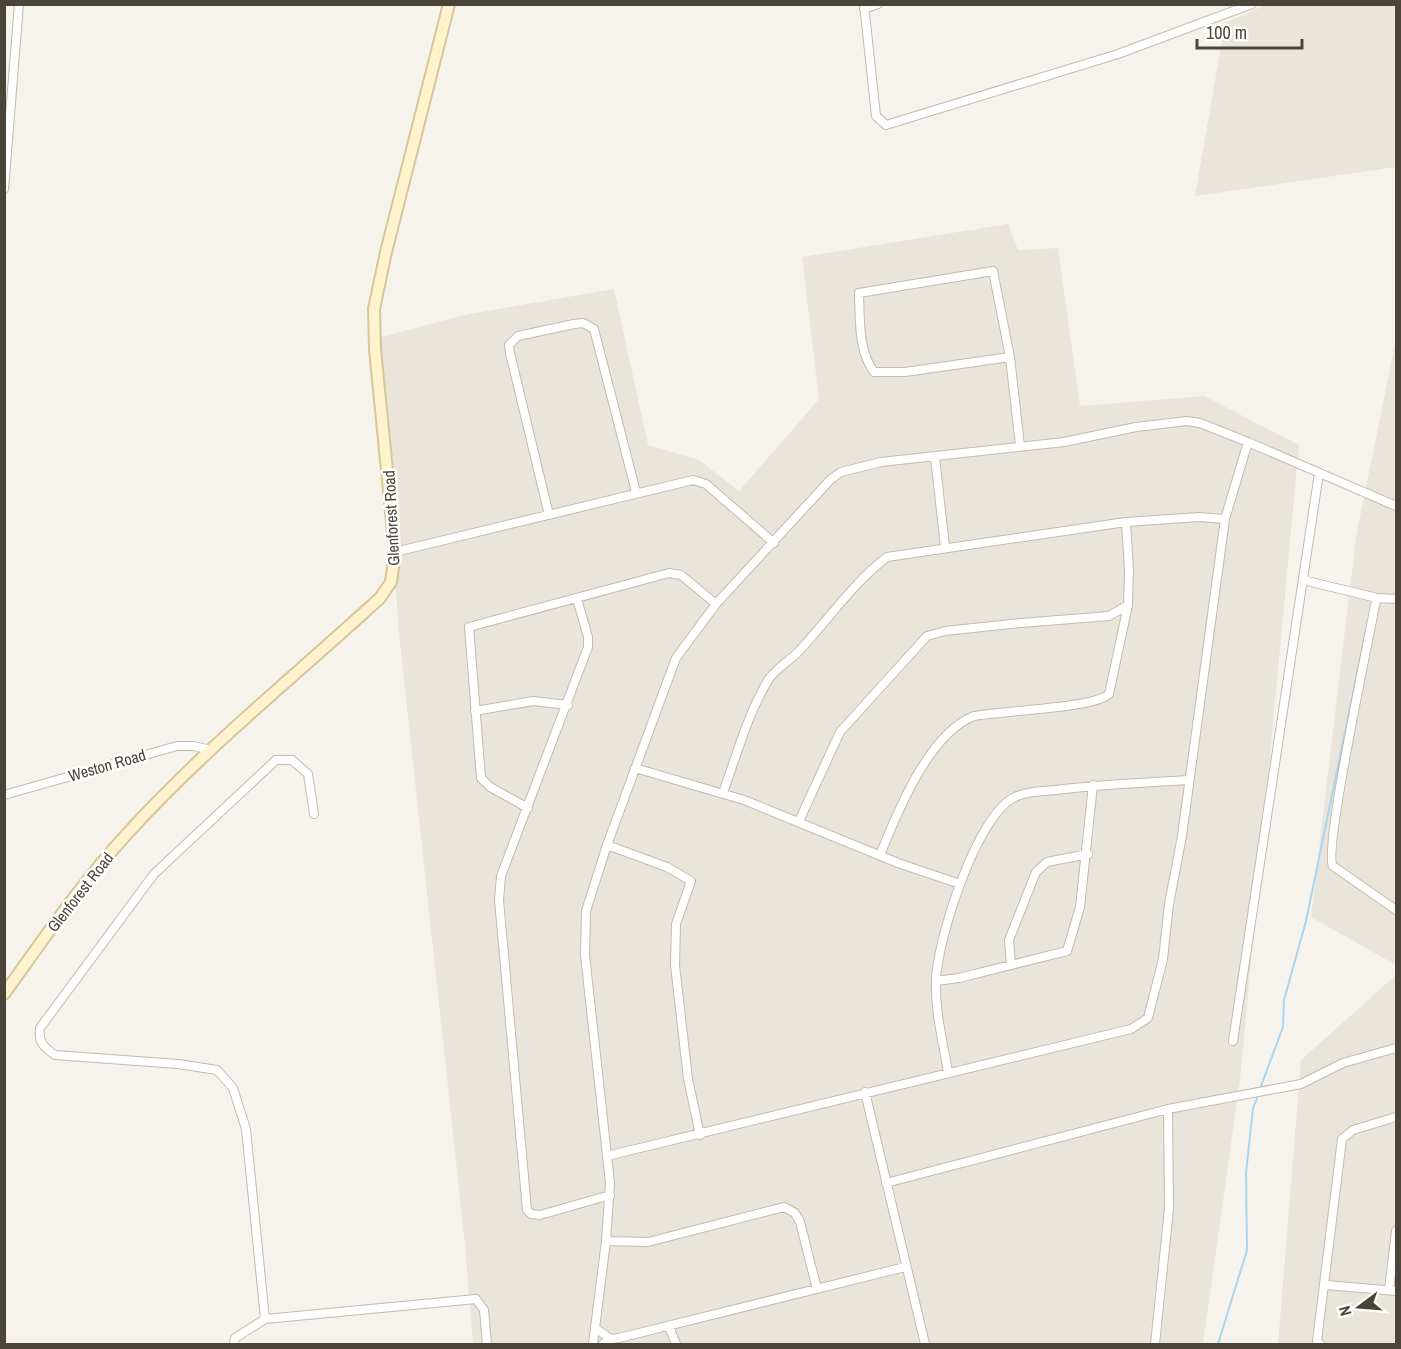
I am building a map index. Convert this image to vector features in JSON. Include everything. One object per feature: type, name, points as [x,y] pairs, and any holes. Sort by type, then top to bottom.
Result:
[{"type":"street","points":[[4,189],[19,4]]},
{"type":"street","name":"Glenforest Road","points":[[4,994],[101,864],[147,813],[211,750],[380,598],[391,582],[395,552],[375,349],[374,309],[386,252],[449,4]]},
{"type":"street","points":[[878,4],[864,7],[876,116],[886,125],[1118,54],[1252,4]]},
{"type":"street","points":[[1010,357],[905,372],[874,372],[867,363],[861,330],[859,293],[993,271],[1010,357],[1020,446]]},
{"type":"street","points":[[549,515],[510,353],[509,345],[518,336],[574,324],[589,325],[594,329],[636,492]]},
{"type":"street","points":[[593,1344],[610,1195],[584,940],[586,911],[607,845],[676,658],[716,604],[831,479],[841,472],[881,462],[1064,442],[1136,427],[1187,421],[1200,423],[1248,442],[1396,506]]},
{"type":"street","points":[[607,1156],[1131,1029],[1148,1018],[1163,959],[1208,658],[1225,519],[1248,442]]},
{"type":"street","points":[[935,457],[945,547]]},
{"type":"street","points":[[1233,1041],[1319,473]]},
{"type":"street","points":[[395,552],[688,480],[706,484],[774,543]]},
{"type":"street","points":[[723,793],[759,697],[772,675],[800,650],[814,631],[865,576],[887,557],[1126,522],[1199,517],[1225,519]]},
{"type":"street","points":[[880,855],[906,793],[920,768],[968,718],[1106,698],[1111,690],[1128,605],[1129,569],[1126,522]]},
{"type":"street","points":[[528,808],[483,782],[469,627],[673,573],[681,575],[716,604]]},
{"type":"street","points":[[1303,579],[1377,598],[1396,600]]},
{"type":"street","points":[[1377,598],[1335,810],[1330,860],[1333,866],[1396,910]]},
{"type":"street","points":[[577,599],[589,642],[568,705],[501,876],[499,891],[526,1204],[531,1214],[540,1215],[610,1195]]},
{"type":"street","points":[[799,821],[840,732],[927,636],[945,631],[1109,616],[1128,605]]},
{"type":"street","points":[[475,711],[533,701],[568,705]]},
{"type":"street","name":"Weston Road","points":[[4,795],[165,748],[186,745],[211,750]]},
{"type":"street","points":[[265,1319],[246,1129],[233,1088],[217,1070],[178,1064],[55,1055],[42,1045],[39,1037],[40,1028],[154,874],[276,760],[292,760],[308,774],[314,814]]},
{"type":"street","points":[[635,768],[723,793],[960,884]]},
{"type":"street","points":[[948,1072],[936,1006],[936,981],[944,933],[960,884],[990,822],[1008,802],[1033,793],[1093,785],[1188,780]]},
{"type":"street","points":[[936,981],[958,978],[1067,951],[1080,907],[1088,854],[1093,785]]},
{"type":"street","points":[[607,845],[667,867],[691,881],[676,924],[675,965],[687,1079],[700,1135]]},
{"type":"street","points":[[1011,964],[1009,940],[1036,872],[1047,862],[1088,854]]},
{"type":"street","points":[[886,1183],[1168,1109],[1301,1084],[1343,1063],[1396,1048]]},
{"type":"street","points":[[865,1092],[925,1344]]},
{"type":"street","points":[[1155,1344],[1169,1209],[1168,1109]]},
{"type":"street","points":[[1320,1344],[1317,1341],[1326,1285],[1342,1139],[1353,1130],[1396,1117]]},
{"type":"street","points":[[606,1241],[648,1242],[784,1208],[795,1213],[800,1222],[817,1289]]},
{"type":"street","points":[[1326,1285],[1393,1290],[1396,1231]]},
{"type":"street","points":[[603,1344],[611,1339],[669,1327],[905,1267]]},
{"type":"street","points":[[234,1344],[235,1338],[265,1319],[476,1299],[483,1310],[487,1344]]},
{"type":"street","points":[[669,1327],[676,1344]]},
{"type":"street","points":[[595,1328],[611,1339]]},
{"type":"shaded area","points":[[1266,5],[1396,5],[1396,167],[1195,196],[1225,23]]},
{"type":"shaded area","points":[[1008,224],[1018,250],[1058,248],[1080,406],[1204,396],[1299,445],[1240,1080],[1203,1344],[473,1344],[465,1245],[398,624],[381,337],[469,314],[614,289],[648,445],[699,460],[739,491],[819,399],[802,257]]},
{"type":"shaded area","points":[[1396,339],[1396,965],[1311,917],[1356,537]]},
{"type":"shaded area","points":[[1396,975],[1396,1344],[1278,1344],[1301,1060]]},
{"type":"waterway","points":[[1261,1086],[1283,1027],[1284,1000],[1306,921],[1368,621]]},
{"type":"waterway","points":[[1218,1344],[1247,1250],[1246,1173],[1253,1108],[1257,1098]]}]
